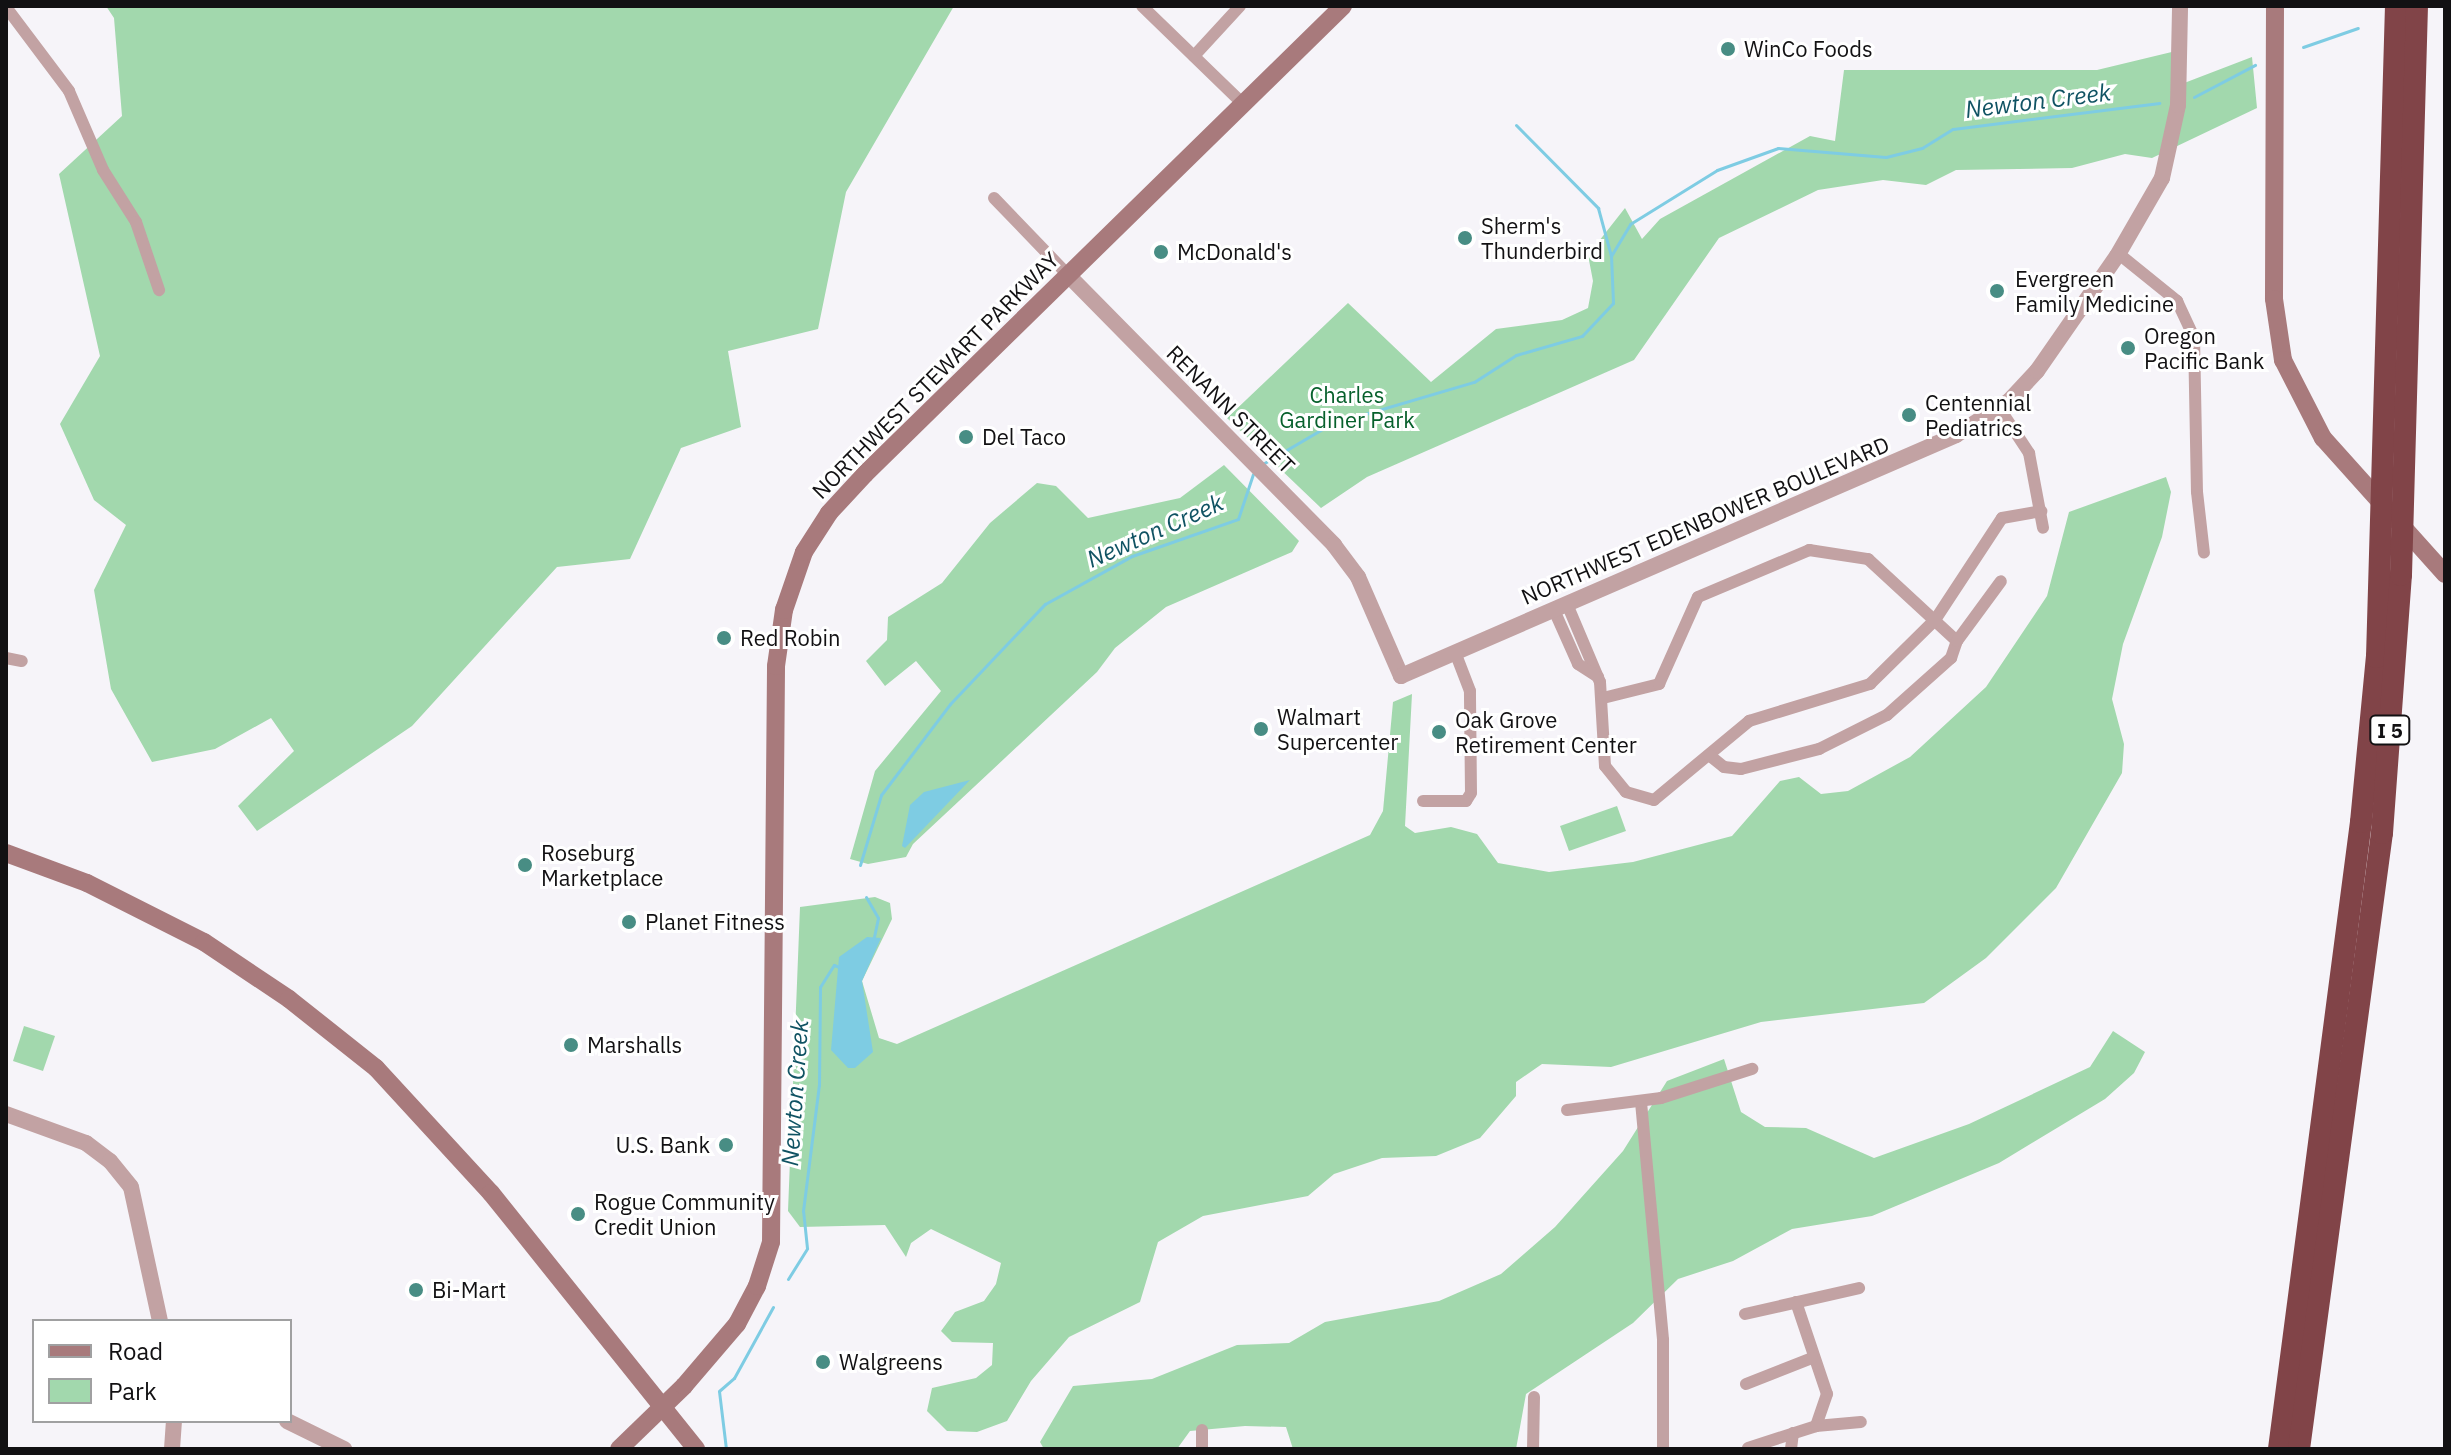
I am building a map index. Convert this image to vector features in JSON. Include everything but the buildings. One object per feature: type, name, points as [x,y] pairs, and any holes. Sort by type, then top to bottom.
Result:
[{"type":"highway","name":"I 5","points":[[2279,1449],[2361,822],[2377,657],[2396,6]]},
{"type":"highway","name":"I 5","points":[[2299,1449],[2382,833],[2401,575],[2417,6]]},
{"type":"main road","name":"NORTHWEST STEWART PARKWAY","points":[[619,1449],[661,1409],[737,1324],[757,1286],[771,1242],[776,666],[796,570],[816,531],[839,501],[1343,6]]},
{"type":"main road","points":[[2275,6],[2277,331],[2299,399],[2346,466],[2445,574]]},
{"type":"main road","points":[[6,853],[155,914],[246,968],[333,1032],[449,1144],[696,1449]]},
{"type":"street","points":[[1142,6],[1243,104]]},
{"type":"street","points":[[1194,56],[1240,6]]},
{"type":"street","name":"NORTHWEST EDENBOWER BOULEVARD","points":[[1401,676],[1959,434],[2000,409],[2037,371],[2119,254],[2154,195],[2173,142],[2180,6]]},
{"type":"street","points":[[6,7],[54,69],[79,110],[103,170],[136,222],[159,290]]},
{"type":"street","name":"RENANN STREET","points":[[994,198],[1241,447],[1358,577],[1401,676]]},
{"type":"street","points":[[2119,254],[2177,301],[2194,337],[2197,492],[2204,553]]},
{"type":"street","points":[[2000,409],[2029,453],[2043,528]]},
{"type":"street","points":[[1561,607],[1578,664],[1598,677],[1603,698],[1602,757],[1633,797],[1645,801],[1662,796],[1755,718],[1870,684],[1935,620],[2002,518],[2041,511]]},
{"type":"street","points":[[1603,698],[1659,684],[1698,597],[1804,551],[1868,559],[1957,641]]},
{"type":"street","points":[[1709,755],[1724,767],[1741,769],[1819,749],[1887,715],[1951,658],[1957,641],[2001,581]]},
{"type":"street","points":[[1423,801],[1466,801],[1471,793],[1470,691],[1455,652]]},
{"type":"street","points":[[6,658],[22,661]]},
{"type":"street","points":[[1567,1110],[1641,1102],[1752,1069]]},
{"type":"street","points":[[1641,1102],[1663,1340],[1663,1449]]},
{"type":"street","points":[[6,1114],[86,1143],[110,1161],[131,1187],[160,1319]]},
{"type":"street","points":[[1745,1314],[1859,1288]]},
{"type":"street","points":[[1796,1302],[1812,1358],[1827,1394],[1816,1426]]},
{"type":"street","points":[[1746,1384],[1812,1358]]},
{"type":"street","points":[[1533,1449],[1534,1397]]},
{"type":"street","points":[[1748,1448],[1816,1426],[1861,1422]]},
{"type":"street","points":[[172,1449],[174,1423]]},
{"type":"street","points":[[291,1423],[344,1449]]},
{"type":"street","points":[[1202,1430],[1202,1449]]},
{"type":"street","points":[[1791,1449],[1793,1433]]},
{"type":"green space","points":[[106,6],[954,6],[846,192],[818,329],[728,351],[741,427],[681,448],[630,559],[557,567],[412,726],[257,831],[238,806],[294,751],[271,718],[215,749],[152,762],[111,689],[94,590],[126,525],[94,500],[60,424],[100,356],[59,174],[122,116],[114,18]]},
{"type":"green space","name":"Charles Gardiner Park","points":[[2180,50],[2179,85],[2252,57],[2257,108],[2152,158],[2125,154],[2072,168],[1956,170],[1926,185],[1883,180],[1818,190],[1719,238],[1634,360],[1367,477],[1321,508],[1227,418],[1348,303],[1431,382],[1496,329],[1562,320],[1588,308],[1593,281],[1588,255],[1625,208],[1642,239],[1660,219],[1810,136],[1835,141],[1844,70],[2097,70]]},
{"type":"green space","name":"Charles Gardiner Park","points":[[1224,465],[1299,541],[1292,552],[1166,607],[1115,648],[1097,672],[913,844],[906,857],[868,864],[850,859],[875,771],[941,691],[916,661],[885,686],[866,661],[887,640],[888,617],[942,583],[990,523],[1037,483],[1056,486],[1088,518],[1180,498]]},
{"type":"green space","points":[[2166,477],[2171,492],[2162,537],[2123,644],[2112,699],[2124,744],[2122,773],[2056,888],[1986,958],[1924,1003],[1761,1022],[1611,1067],[1542,1064],[1516,1082],[1516,1096],[1480,1138],[1436,1156],[1382,1158],[1334,1174],[1308,1196],[1203,1216],[1158,1242],[1140,1302],[1069,1337],[1031,1381],[1007,1421],[977,1432],[947,1431],[927,1411],[932,1388],[976,1378],[992,1365],[993,1343],[952,1342],[941,1331],[955,1312],[984,1301],[996,1284],[1001,1263],[931,1229],[911,1243],[906,1257],[885,1225],[800,1227],[788,1211],[800,907],[875,897],[890,903],[892,919],[862,981],[879,1038],[897,1044],[1370,835],[1383,811],[1393,702],[1412,694],[1405,826],[1415,833],[1451,827],[1477,834],[1498,863],[1549,872],[1633,862],[1732,836],[1780,781],[1799,777],[1821,794],[1848,791],[1910,757],[1986,687],[2047,596],[2069,512]]},
{"type":"green space","points":[[1617,806],[1626,831],[1569,851],[1560,826]]},
{"type":"green space","points":[[24,1026],[55,1036],[43,1071],[13,1061]]},
{"type":"green space","points":[[2113,1031],[2145,1052],[2134,1073],[2105,1099],[1999,1163],[1872,1216],[1792,1229],[1733,1261],[1678,1279],[1633,1323],[1526,1394],[1516,1449],[1293,1449],[1286,1427],[1245,1426],[1190,1431],[1177,1449],[1044,1449],[1040,1442],[1073,1386],[1152,1379],[1237,1345],[1289,1343],[1325,1322],[1439,1301],[1501,1274],[1555,1227],[1623,1151],[1667,1081],[1724,1059],[1741,1112],[1765,1127],[1806,1128],[1874,1158],[1969,1124],[2090,1067]]},
{"type":"water","points":[[970,780],[905,848],[902,846],[910,805],[924,792]]},
{"type":"water","points":[[867,937],[881,938],[862,981],[873,1052],[855,1068],[848,1068],[831,1050],[839,957]]},
{"type":"waterway","name":"Newton Creek","points":[[2303,47],[2358,28]]},
{"type":"waterway","name":"Newton Creek","points":[[2194,97],[2255,65]]},
{"type":"waterway","name":"Newton Creek","points":[[1261,465],[1331,424],[1474,382],[1516,355],[1582,336],[1613,303],[1611,256],[1630,224],[1717,170],[1778,148],[1886,157],[1922,148],[1953,129],[2159,103]]},
{"type":"waterway","points":[[1516,125],[1598,208],[1611,256]]},
{"type":"waterway","name":"Newton Creek","points":[[860,865],[881,795],[950,704],[1045,604],[1132,556],[1238,519],[1253,474]]},
{"type":"waterway","name":"Newton Creek","points":[[866,897],[878,918],[873,941]]},
{"type":"waterway","name":"Newton Creek","points":[[788,1279],[807,1248],[803,1211],[819,1085],[820,987],[834,965],[839,967]]},
{"type":"waterway","name":"Newton Creek","points":[[726,1449],[719,1391],[734,1378],[773,1307]]},
{"type":"place","name":"WinCo Foods","points":[[1728,49]]},
{"type":"place","name":"Sherm's Thunderbird","points":[[1465,238]]},
{"type":"place","name":"McDonald's","points":[[1161,252]]},
{"type":"place","name":"Evergreen Family Medicine","points":[[1997,291]]},
{"type":"place","name":"Oregon Pacific Bank","points":[[2128,348]]},
{"type":"place","name":"Centennial Pediatrics","points":[[1909,415]]},
{"type":"place","name":"Del Taco","points":[[966,437]]},
{"type":"place","name":"Red Robin","points":[[724,638]]},
{"type":"place","name":"Walmart Supercenter","points":[[1261,729]]},
{"type":"place","name":"Oak Grove Retirement Center","points":[[1439,732]]},
{"type":"place","name":"Roseburg Marketplace","points":[[525,865]]},
{"type":"place","name":"Planet Fitness","points":[[629,922]]},
{"type":"place","name":"Marshalls","points":[[571,1045]]},
{"type":"place","name":"U.S. Bank","points":[[726,1145]]},
{"type":"place","name":"Rogue Community Credit Union","points":[[578,1214]]},
{"type":"place","name":"Bi-Mart","points":[[416,1290]]},
{"type":"place","name":"Walgreens","points":[[823,1362]]}]
